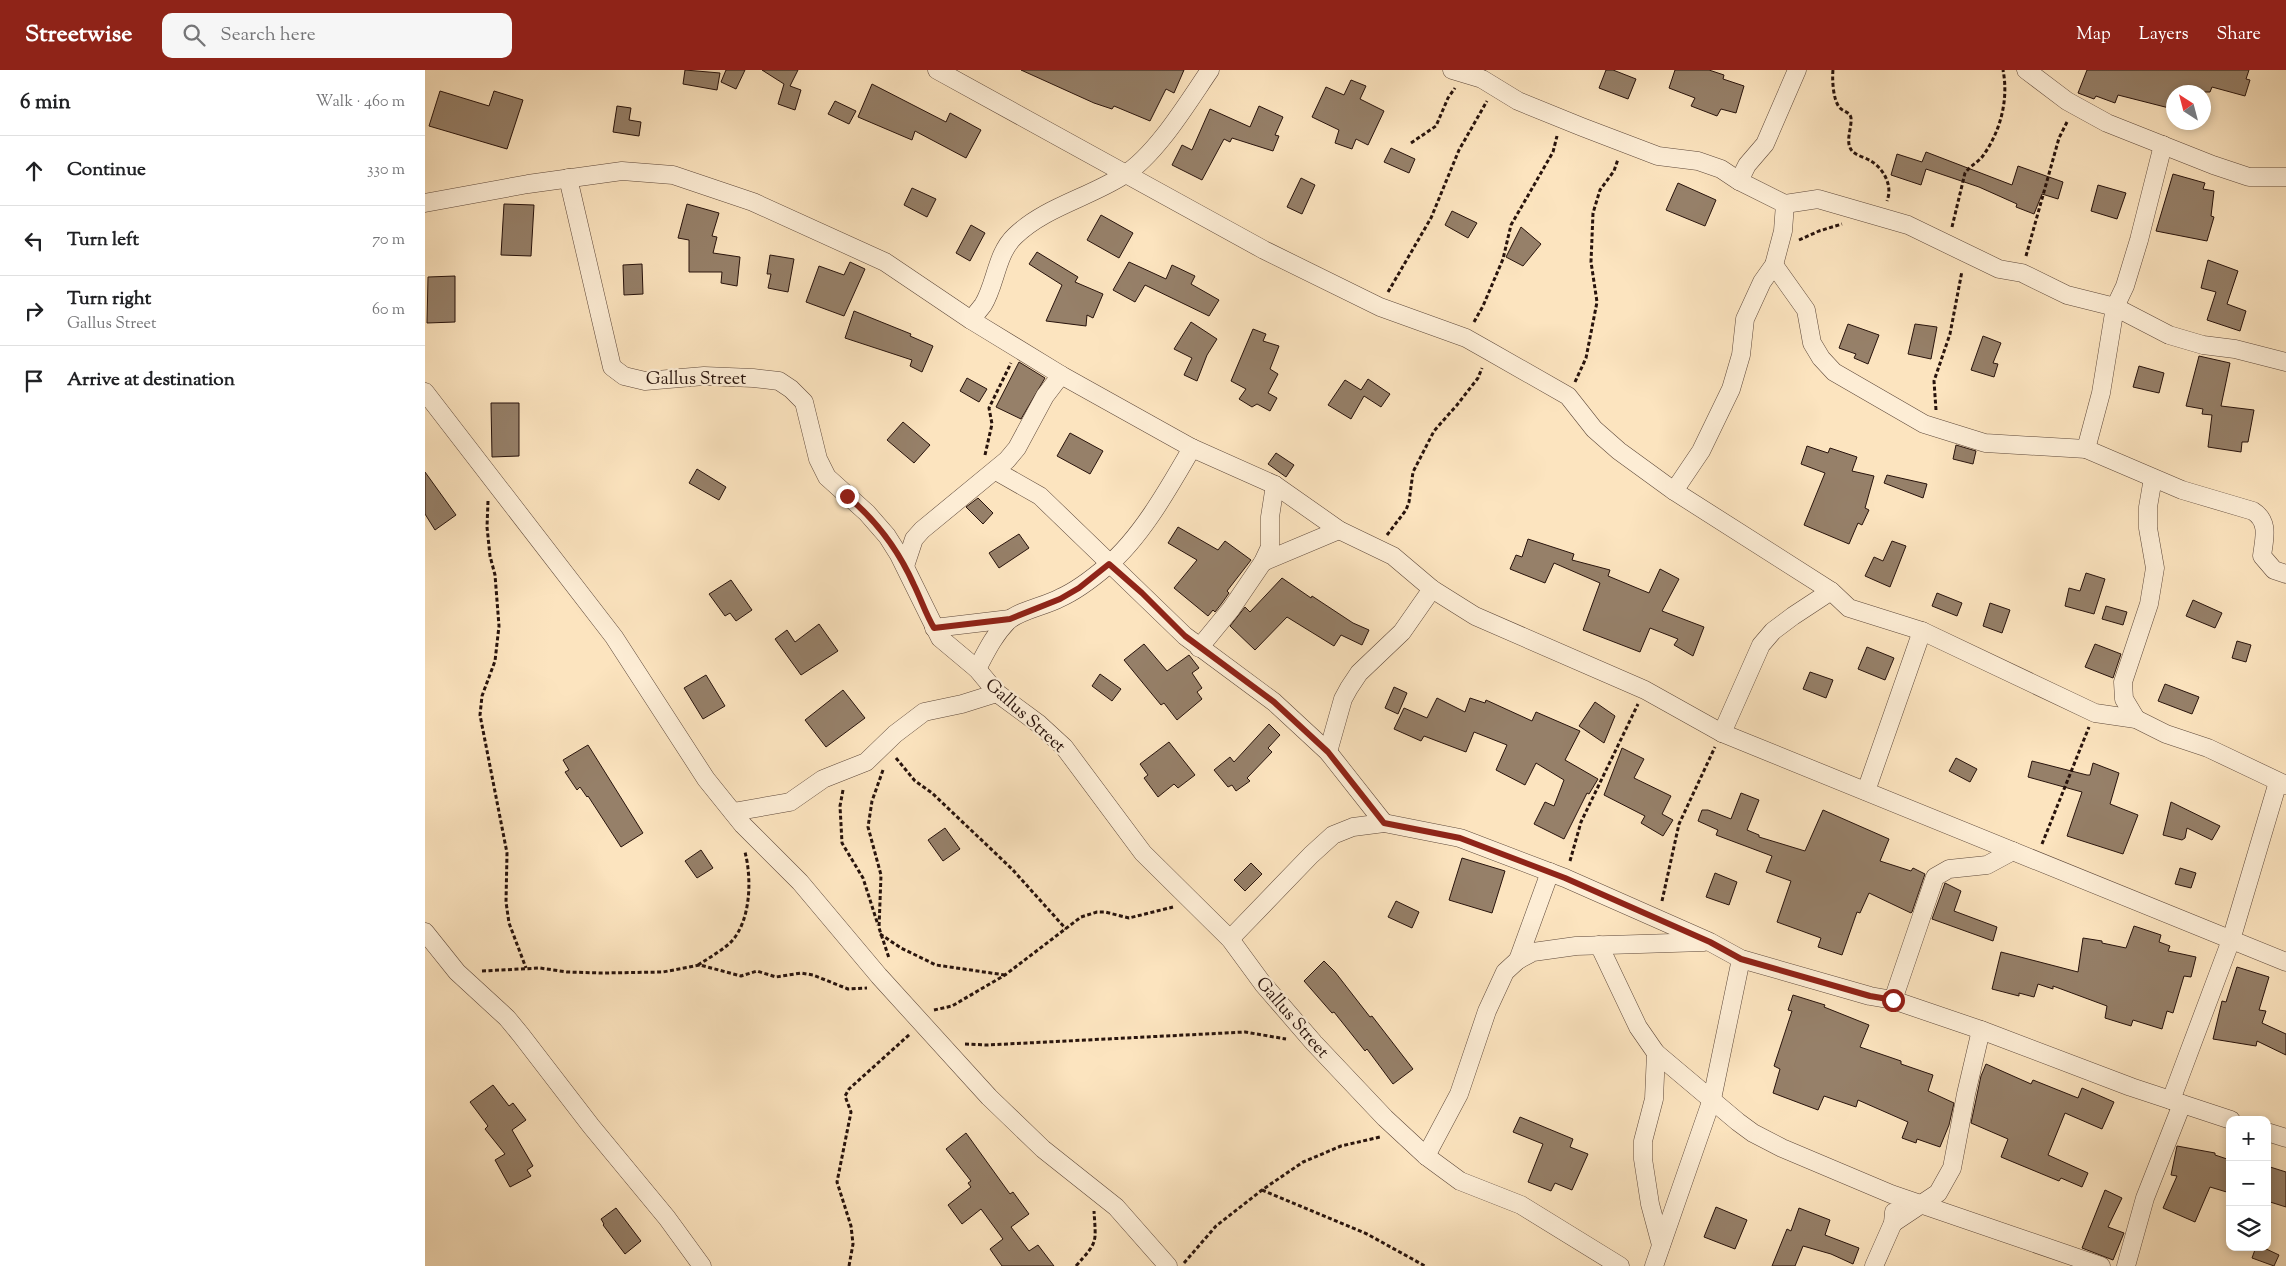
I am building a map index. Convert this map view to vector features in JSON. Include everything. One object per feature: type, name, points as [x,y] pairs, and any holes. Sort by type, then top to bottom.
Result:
[{"type":"street","points":[[937,70],[1264,250],[1379,307],[1461,336],[1568,396],[1594,429],[1613,445],[1674,491],[1831,591],[1849,608],[1922,631],[2095,713],[2135,719],[2166,734],[2208,748],[2282,784],[2145,1198],[2126,1266]]},
{"type":"street","points":[[971,320],[983,304],[995,270],[1012,239],[1039,217],[1099,190],[1125,174],[1144,159],[1210,70]]},
{"type":"street","points":[[1739,181],[1747,165],[1765,144],[1797,70]]},
{"type":"street","points":[[2026,70],[2075,105],[2107,123],[2249,177],[2286,177]]},
{"type":"street","points":[[1477,76],[1518,101],[1558,118],[1658,156],[1698,161],[1713,166],[1785,204],[1818,199],[1908,225],[1999,269],[2021,273],[2067,295],[2115,307],[2169,335],[2203,345],[2235,349],[2286,362]]},
{"type":"street","points":[[2086,449],[2101,393],[2115,307],[2125,286],[2139,240],[2163,145]]},
{"type":"street","points":[[425,203],[568,178],[622,171],[673,175],[753,202],[885,262],[971,320],[1061,376],[1192,448],[1275,485],[1339,530],[1393,556],[1432,589],[1475,616],[1645,690],[1722,733],[2286,962]]},
{"type":"street","name":"Gallus Street","points":[[568,178],[599,306],[607,354],[612,367],[624,376],[645,381],[704,376],[779,381],[804,402],[818,459],[827,478],[867,513],[887,536],[905,566],[940,638],[977,669],[997,693],[1039,724],[1064,747],[1143,854],[1194,906],[1230,939],[1263,984],[1314,1043],[1400,1132],[1426,1156],[1460,1180],[1521,1206],[1620,1266]]},
{"type":"street","points":[[1674,491],[1701,451],[1731,389],[1741,354],[1745,319],[1775,259],[1783,231],[1785,204]]},
{"type":"street","points":[[1775,259],[1806,310],[1812,343],[1821,358],[1834,372],[1924,424],[1985,443],[2086,449],[2182,490],[2253,511],[2261,517],[2265,525],[2262,556],[2274,570],[2286,574]]},
{"type":"street","points":[[905,566],[914,539],[922,530],[990,464],[1017,448],[1045,396],[1061,376]]},
{"type":"street","points":[[425,392],[614,637],[706,779],[738,818],[800,882],[887,985],[989,1097],[1043,1149],[1117,1207],[1168,1266]]},
{"type":"street","points":[[934,628],[1010,619],[1060,599],[1079,588],[1109,564],[1146,521],[1163,497],[1192,448]]},
{"type":"street","points":[[990,464],[1040,496],[1199,648],[1274,702],[1328,752],[1384,823]]},
{"type":"street","points":[[2135,719],[2124,700],[2123,682],[2149,604],[2155,568],[2148,528],[2148,507],[2153,478]]},
{"type":"street","points":[[1199,648],[1231,609],[1263,562],[1270,547],[1270,517],[1275,485]]},
{"type":"street","points":[[1263,562],[1339,530]]},
{"type":"street","points":[[1328,752],[1343,698],[1349,688],[1359,673],[1401,632],[1432,589]]},
{"type":"street","points":[[1722,733],[1761,645],[1786,621],[1831,591]]},
{"type":"street","points":[[977,669],[997,633],[1010,619]]},
{"type":"street","points":[[1865,791],[1922,631]]},
{"type":"street","points":[[738,818],[790,802],[823,779],[866,762],[887,747],[910,721],[924,712],[963,704],[997,693]]},
{"type":"street","points":[[1230,939],[1311,855],[1333,835],[1353,827],[1384,823],[1460,838],[1557,875],[1657,918],[1710,942],[1741,959],[1870,996],[1893,1000],[1981,1030],[2131,1087],[2226,1118]]},
{"type":"street","points":[[1893,1000],[1935,877],[1949,869],[1987,864],[2013,851]]},
{"type":"street","points":[[1518,960],[1557,875]]},
{"type":"street","points":[[425,932],[457,972],[500,1012],[521,1035],[591,1126],[667,1218],[702,1266]]},
{"type":"street","points":[[1426,1156],[1459,1094],[1490,1004],[1505,972],[1518,960],[1533,952],[1576,946],[1710,942]]},
{"type":"street","points":[[1599,945],[1638,1027],[1656,1053],[1738,1122],[1768,1141],[1891,1194],[2101,1266]]},
{"type":"street","points":[[1654,1266],[1712,1099],[1741,959]]},
{"type":"street","points":[[1893,1223],[1939,1193],[1952,1168],[1966,1094],[1981,1030]]},
{"type":"street","points":[[1656,1053],[1654,1099],[1643,1141],[1643,1158],[1650,1204],[1661,1244]]},
{"type":"street","points":[[2271,1133],[2286,1138]]},
{"type":"street","points":[[1874,1266],[1893,1223],[1891,1194]]},
{"type":"path","points":[[1775,259],[1806,236],[1874,215],[1889,194],[1888,183],[1881,169],[1873,162],[1853,152],[1850,147],[1848,134],[1851,119],[1849,114],[1838,105],[1833,82],[1833,70]]},
{"type":"path","points":[[1948,243],[1965,173],[1983,155],[1999,126],[2005,84],[2003,70]]},
{"type":"path","points":[[1411,143],[1436,126],[1448,98],[1477,76]]},
{"type":"path","points":[[1379,307],[1431,218],[1459,150],[1477,76]]},
{"type":"path","points":[[2021,273],[2059,138],[2075,105]]},
{"type":"path","points":[[1461,336],[1477,319],[1503,259],[1511,224],[1553,152],[1558,118]]},
{"type":"path","points":[[1568,396],[1586,358],[1596,311],[1597,302],[1591,262],[1593,213],[1600,190],[1614,171],[1622,142]]},
{"type":"path","points":[[1938,428],[1934,382],[1950,334],[1965,253]]},
{"type":"path","points":[[990,464],[992,424],[989,408],[1017,349]]},
{"type":"path","points":[[1377,548],[1406,510],[1409,502],[1413,472],[1434,431],[1478,378],[1489,351]]},
{"type":"path","points":[[494,481],[486,507],[489,556],[495,575],[499,626],[495,661],[482,696],[479,715],[507,852],[506,902],[509,923],[526,968]]},
{"type":"path","points":[[1557,875],[1645,690]]},
{"type":"path","points":[[2036,860],[2095,713]]},
{"type":"path","points":[[1657,918],[1671,867],[1679,824],[1722,733]]},
{"type":"path","points":[[879,927],[881,875],[878,859],[871,844],[869,819],[887,747]]},
{"type":"path","points":[[887,747],[915,781],[932,793],[1012,869],[1066,929]]},
{"type":"path","points":[[858,766],[842,791],[840,834],[845,851],[863,878],[891,963]]},
{"type":"path","points":[[698,966],[731,942],[739,932],[744,917],[748,894],[746,857],[738,818]]},
{"type":"path","points":[[849,1266],[853,1244],[851,1226],[837,1182],[837,1174],[843,1156],[851,1112],[845,1096],[846,1092],[917,1019],[952,1006],[1005,975],[1081,917],[1097,912],[1129,918],[1168,907],[1194,906]]},
{"type":"path","points":[[880,934],[901,948],[936,965],[1005,975]]},
{"type":"path","points":[[457,972],[526,968],[567,972],[663,972],[707,966],[741,976],[757,971],[775,978],[801,973],[813,975],[848,989],[887,985]]},
{"type":"path","points":[[936,1040],[987,1045],[1245,1032],[1314,1043]]},
{"type":"path","points":[[1181,1266],[1216,1226],[1262,1190],[1303,1162],[1341,1146],[1400,1132]]},
{"type":"path","points":[[1076,1266],[1094,1246],[1096,1240],[1092,1188]]},
{"type":"path","points":[[1262,1190],[1367,1234],[1425,1266]]},
{"type":"building","points":[[685,70],[720,73],[717,90],[683,84]]},
{"type":"building","points":[[726,70],[745,70],[736,89],[721,82]]},
{"type":"building","points":[[762,70],[798,70],[790,86],[801,90],[795,110],[778,104],[784,84]]},
{"type":"building","points":[[1021,70],[1184,70],[1174,93],[1166,89],[1150,121],[1114,106],[1112,109],[1094,103]]},
{"type":"building","points":[[1606,70],[1613,70],[1636,79],[1628,99],[1599,88]]},
{"type":"building","points":[[1675,70],[1709,70],[1724,75],[1723,79],[1744,86],[1736,113],[1721,109],[1717,116],[1691,106],[1695,98],[1669,88]]},
{"type":"building","points":[[2087,70],[2249,70],[2246,79],[2250,80],[2245,96],[2212,87],[2211,90],[2211,85],[2166,85],[2166,107],[2118,95],[2115,103],[2096,96],[2094,99],[2078,93]]},
{"type":"building","points":[[1351,80],[1366,86],[1360,99],[1384,111],[1368,145],[1356,139],[1352,149],[1335,143],[1339,130],[1312,117],[1326,87],[1344,95]]},
{"type":"building","points":[[872,84],[946,122],[950,113],[981,130],[966,158],[915,131],[912,140],[858,117]]},
{"type":"building","points":[[440,91],[489,106],[494,91],[523,100],[507,149],[429,126]]},
{"type":"building","points":[[835,101],[856,111],[849,124],[828,114]]},
{"type":"building","points":[[617,106],[631,108],[629,120],[641,122],[639,136],[613,132]]},
{"type":"building","points":[[1259,106],[1283,117],[1275,135],[1279,136],[1273,151],[1232,138],[1230,142],[1224,139],[1202,180],[1172,165],[1182,145],[1192,150],[1210,109],[1250,127]]},
{"type":"building","points":[[1391,148],[1415,159],[1409,173],[1384,162]]},
{"type":"building","points":[[1926,152],[2012,185],[2018,166],[2063,182],[2058,199],[2042,194],[2034,214],[2016,207],[2017,204],[1979,187],[1926,169],[1921,185],[1891,175],[1897,154],[1922,162]]},
{"type":"building","points":[[2173,174],[2205,183],[2203,189],[2214,191],[2211,216],[2214,217],[2207,241],[2156,231]]},
{"type":"building","points":[[1301,178],[1315,185],[1302,214],[1287,207]]},
{"type":"building","points":[[1678,183],[1716,200],[1705,226],[1666,210]]},
{"type":"building","points":[[2098,185],[2126,193],[2117,219],[2091,211]]},
{"type":"building","points":[[912,188],[936,199],[927,217],[904,205]]},
{"type":"building","points":[[504,204],[534,205],[531,256],[501,255]]},
{"type":"building","points":[[687,204],[719,213],[712,236],[717,237],[713,253],[740,257],[737,286],[721,283],[722,272],[689,272],[689,240],[678,238]]},
{"type":"building","points":[[1452,211],[1477,223],[1468,238],[1445,225]]},
{"type":"building","points":[[1101,215],[1133,233],[1119,258],[1087,240]]},
{"type":"building","points":[[971,225],[985,233],[970,261],[956,253]]},
{"type":"building","points":[[1521,227],[1541,244],[1523,266],[1506,257]]},
{"type":"building","points":[[1037,252],[1078,277],[1075,282],[1103,294],[1093,318],[1087,315],[1086,326],[1046,321],[1062,285],[1029,264]]},
{"type":"building","points":[[770,255],[794,259],[788,292],[768,288],[771,274],[767,274]]},
{"type":"building","points":[[2208,260],[2238,271],[2227,304],[2246,311],[2240,331],[2207,320],[2216,292],[2201,288]]},
{"type":"building","points":[[850,262],[865,269],[844,316],[806,302],[819,266],[844,275]]},
{"type":"building","points":[[1129,262],[1166,279],[1172,265],[1195,276],[1191,284],[1219,300],[1209,316],[1145,285],[1135,302],[1113,290]]},
{"type":"building","points":[[642,264],[643,294],[624,295],[623,265]]},
{"type":"building","points":[[455,276],[455,322],[427,323],[428,277]]},
{"type":"building","points":[[854,311],[911,334],[910,336],[933,346],[922,372],[910,366],[912,360],[845,338]]},
{"type":"building","points":[[1191,322],[1217,339],[1207,355],[1197,381],[1184,375],[1192,358],[1174,349]]},
{"type":"building","points":[[1848,324],[1879,335],[1868,364],[1854,358],[1856,354],[1839,348]]},
{"type":"building","points":[[1915,324],[1937,327],[1931,359],[1908,354]]},
{"type":"building","points":[[1253,329],[1266,334],[1263,341],[1279,346],[1270,369],[1278,374],[1268,393],[1277,398],[1270,411],[1257,404],[1252,407],[1239,399],[1246,389],[1231,381]]},
{"type":"building","points":[[1983,336],[2001,343],[1993,363],[1998,364],[1994,377],[1971,370]]},
{"type":"building","points":[[2199,356],[2230,363],[2221,406],[2254,410],[2248,442],[2242,442],[2241,452],[2208,447],[2212,415],[2202,414],[2203,409],[2186,406]]},
{"type":"building","points":[[1019,362],[1045,378],[1021,419],[996,407]]},
{"type":"building","points":[[2139,366],[2164,373],[2159,393],[2133,387]]},
{"type":"building","points":[[967,378],[987,389],[979,402],[960,391]]},
{"type":"building","points":[[1368,379],[1390,394],[1381,407],[1364,396],[1351,419],[1328,405],[1345,380],[1361,390]]},
{"type":"building","points":[[491,403],[519,403],[519,456],[492,457]]},
{"type":"building","points":[[903,422],[930,445],[914,463],[887,440]]},
{"type":"building","points":[[1070,433],[1103,451],[1090,474],[1057,456]]},
{"type":"building","points":[[1956,445],[1976,451],[1973,464],[1953,459]]},
{"type":"building","points":[[1807,446],[1828,453],[1830,448],[1857,457],[1852,471],[1874,476],[1865,508],[1869,510],[1862,525],[1858,523],[1849,544],[1804,525],[1825,473],[1801,464]]},
{"type":"building","points":[[1276,453],[1294,465],[1286,477],[1268,464]]},
{"type":"building","points":[[697,469],[726,487],[719,500],[689,483]]},
{"type":"building","points":[[425,472],[456,515],[435,530],[425,514]]},
{"type":"building","points":[[1887,475],[1927,484],[1923,498],[1884,483]]},
{"type":"building","points":[[978,498],[993,513],[983,524],[966,507]]},
{"type":"building","points":[[1178,527],[1218,550],[1225,541],[1251,560],[1227,591],[1229,593],[1222,603],[1215,612],[1213,610],[1208,616],[1174,588],[1197,560],[1168,543]]},
{"type":"building","points":[[1019,534],[1029,548],[999,568],[989,553]]},
{"type":"building","points":[[1528,539],[1574,554],[1572,560],[1610,570],[1608,576],[1649,593],[1660,569],[1679,579],[1662,611],[1704,627],[1693,656],[1674,645],[1678,639],[1650,628],[1640,652],[1583,630],[1600,583],[1554,563],[1545,583],[1510,569],[1516,555],[1522,557]]},
{"type":"building","points":[[1892,541],[1906,546],[1890,587],[1865,576],[1874,557],[1883,561]]},
{"type":"building","points":[[2086,573],[2105,579],[2094,614],[2065,606],[2069,588],[2080,591]]},
{"type":"building","points":[[1282,578],[1311,598],[1312,596],[1353,623],[1369,630],[1362,645],[1341,635],[1334,646],[1287,617],[1255,650],[1230,626],[1245,607],[1250,612]]},
{"type":"building","points":[[731,580],[752,610],[736,621],[730,613],[725,616],[709,594]]},
{"type":"building","points":[[1937,593],[1962,603],[1957,616],[1932,606]]},
{"type":"building","points":[[2193,600],[2222,613],[2215,628],[2186,616]]},
{"type":"building","points":[[1990,603],[2010,610],[2002,633],[1983,626]]},
{"type":"building","points":[[2106,606],[2127,612],[2123,625],[2102,619]]},
{"type":"building","points":[[819,624],[838,651],[801,675],[775,639],[787,630],[795,642]]},
{"type":"building","points":[[2237,641],[2251,645],[2246,662],[2232,658]]},
{"type":"building","points":[[1144,644],[1167,671],[1189,655],[1199,668],[1192,673],[1202,688],[1197,692],[1202,699],[1177,720],[1164,703],[1161,705],[1124,660]]},
{"type":"building","points":[[2095,644],[2121,654],[2113,678],[2085,667]]},
{"type":"building","points":[[1867,647],[1894,658],[1885,680],[1858,669]]},
{"type":"building","points":[[1810,672],[1833,680],[1826,698],[1803,689]]},
{"type":"building","points":[[1100,674],[1121,689],[1112,701],[1092,686]]},
{"type":"building","points":[[706,675],[725,706],[703,719],[684,688]]},
{"type":"building","points":[[2165,684],[2199,697],[2192,714],[2158,701]]},
{"type":"building","points":[[1394,687],[1407,693],[1398,714],[1385,708]]},
{"type":"building","points":[[843,690],[865,718],[826,747],[805,720]]},
{"type":"building","points":[[1437,698],[1465,712],[1470,698],[1485,703],[1486,700],[1532,721],[1536,712],[1580,731],[1565,760],[1598,779],[1589,794],[1587,793],[1564,839],[1534,824],[1545,802],[1554,806],[1564,780],[1536,763],[1525,785],[1496,770],[1507,745],[1474,732],[1466,752],[1424,736],[1421,741],[1394,729],[1404,708],[1427,718]]},
{"type":"building","points":[[1595,702],[1615,716],[1604,743],[1579,726]]},
{"type":"building","points":[[1269,724],[1280,735],[1268,748],[1272,752],[1247,778],[1250,781],[1236,791],[1232,785],[1228,787],[1214,770],[1230,757],[1234,762]]},
{"type":"building","points":[[1169,742],[1195,775],[1178,788],[1174,784],[1158,797],[1144,778],[1148,775],[1140,764]]},
{"type":"building","points":[[588,745],[643,833],[621,847],[588,796],[580,787],[577,790],[565,772],[569,770],[563,760]]},
{"type":"building","points":[[1622,748],[1644,759],[1634,778],[1671,796],[1662,814],[1673,820],[1663,836],[1641,823],[1645,816],[1604,795]]},
{"type":"building","points":[[1956,758],[1977,769],[1970,782],[1949,771]]},
{"type":"building","points":[[2032,761],[2087,775],[2090,775],[2093,763],[2119,773],[2110,804],[2138,815],[2123,854],[2067,836],[2082,792],[2028,777]]},
{"type":"building","points":[[1741,793],[1759,800],[1747,830],[1759,835],[1759,837],[1805,851],[1823,810],[1889,839],[1880,861],[1911,871],[1913,868],[1925,874],[1912,912],[1869,893],[1860,913],[1857,912],[1842,955],[1818,947],[1821,938],[1777,922],[1791,881],[1766,872],[1772,856],[1716,835],[1718,830],[1698,821],[1702,810],[1708,810],[1731,819]]},
{"type":"building","points":[[2171,802],[2220,826],[2212,840],[2187,828],[2185,838],[2182,840],[2163,835]]},
{"type":"building","points":[[945,828],[960,849],[943,861],[928,840]]},
{"type":"building","points":[[701,850],[713,868],[697,878],[685,861]]},
{"type":"building","points":[[1462,858],[1505,871],[1492,913],[1449,900]]},
{"type":"building","points":[[1251,863],[1262,874],[1245,891],[1234,880]]},
{"type":"building","points":[[2180,868],[2196,873],[2191,888],[2175,884]]},
{"type":"building","points":[[1715,873],[1737,882],[1729,905],[1706,897]]},
{"type":"building","points":[[1945,883],[1961,891],[1954,911],[1997,927],[1993,941],[1932,919]]},
{"type":"building","points":[[1396,901],[1419,912],[1412,928],[1388,917]]},
{"type":"building","points":[[2134,926],[2161,935],[2159,942],[2170,946],[2168,951],[2196,957],[2191,977],[2184,976],[2173,1013],[2167,1011],[2162,1029],[2133,1020],[2131,1026],[2105,1018],[2107,1006],[2053,986],[2053,989],[2038,984],[2034,997],[2019,993],[2019,996],[1992,989],[2001,952],[2078,972],[2083,938],[2126,948]]},
{"type":"building","points":[[1324,961],[1335,972],[1370,1017],[1372,1016],[1413,1069],[1393,1084],[1367,1049],[1365,1051],[1334,1012],[1332,1013],[1304,981]]},
{"type":"building","points":[[2237,967],[2269,977],[2259,1010],[2266,1011],[2262,1023],[2286,1034],[2286,1055],[2257,1041],[2256,1046],[2213,1039],[2222,1001],[2226,1002]]},
{"type":"building","points":[[1793,995],[1825,1005],[1824,1007],[1869,1025],[1860,1047],[1901,1061],[1901,1064],[1933,1075],[1928,1091],[1954,1103],[1949,1125],[1940,1147],[1917,1139],[1916,1143],[1902,1138],[1908,1122],[1858,1100],[1856,1107],[1824,1096],[1818,1110],[1773,1093],[1780,1069],[1774,1066],[1792,1011],[1788,1010]]},
{"type":"building","points":[[1986,1064],[2031,1084],[2033,1080],[2078,1098],[2082,1088],[2114,1102],[2102,1129],[2065,1113],[2048,1155],[2088,1173],[2082,1187],[2061,1178],[2059,1181],[2001,1157],[2008,1139],[1971,1123],[1981,1076]]},
{"type":"building","points":[[493,1085],[509,1106],[513,1103],[526,1120],[512,1130],[533,1166],[527,1170],[531,1176],[510,1187],[495,1160],[505,1154],[485,1129],[488,1126],[470,1102]]},
{"type":"building","points":[[1520,1117],[1573,1139],[1570,1147],[1588,1154],[1572,1190],[1555,1183],[1551,1191],[1528,1182],[1543,1144],[1513,1132]]},
{"type":"building","points":[[966,1133],[1010,1194],[1013,1192],[1029,1214],[1011,1227],[1029,1251],[1038,1245],[1054,1266],[1002,1266],[990,1249],[1003,1239],[981,1209],[962,1224],[948,1205],[971,1187],[968,1183],[971,1181],[946,1149]]},
{"type":"building","points":[[2177,1146],[2215,1153],[2215,1155],[2226,1159],[2226,1192],[2210,1187],[2195,1222],[2163,1208],[2177,1176],[2171,1175]]},
{"type":"building","points":[[2271,1167],[2286,1172],[2286,1207],[2271,1202]]},
{"type":"building","points":[[2105,1190],[2122,1198],[2108,1227],[2124,1233],[2113,1260],[2082,1248]]},
{"type":"building","points":[[1716,1207],[1747,1220],[1735,1249],[1704,1237]]},
{"type":"building","points":[[616,1208],[641,1241],[625,1254],[603,1225],[601,1219]]},
{"type":"building","points":[[1799,1208],[1830,1220],[1825,1235],[1859,1248],[1853,1264],[1831,1254],[1803,1246],[1795,1266],[1772,1266],[1787,1229],[1791,1231]]},
{"type":"building","points":[[2255,1251],[2270,1251],[2279,1255],[2274,1266],[2252,1258]]},
{"type":"route","points":[[847,496],[867,513],[887,536],[914,584],[934,628],[1010,619],[1019,616],[1060,599],[1079,588],[1109,564],[1142,593],[1185,636],[1212,658],[1274,702],[1328,752],[1384,823],[1460,838],[1565,878],[1710,942],[1741,959],[1870,996],[1893,1000]]}]
